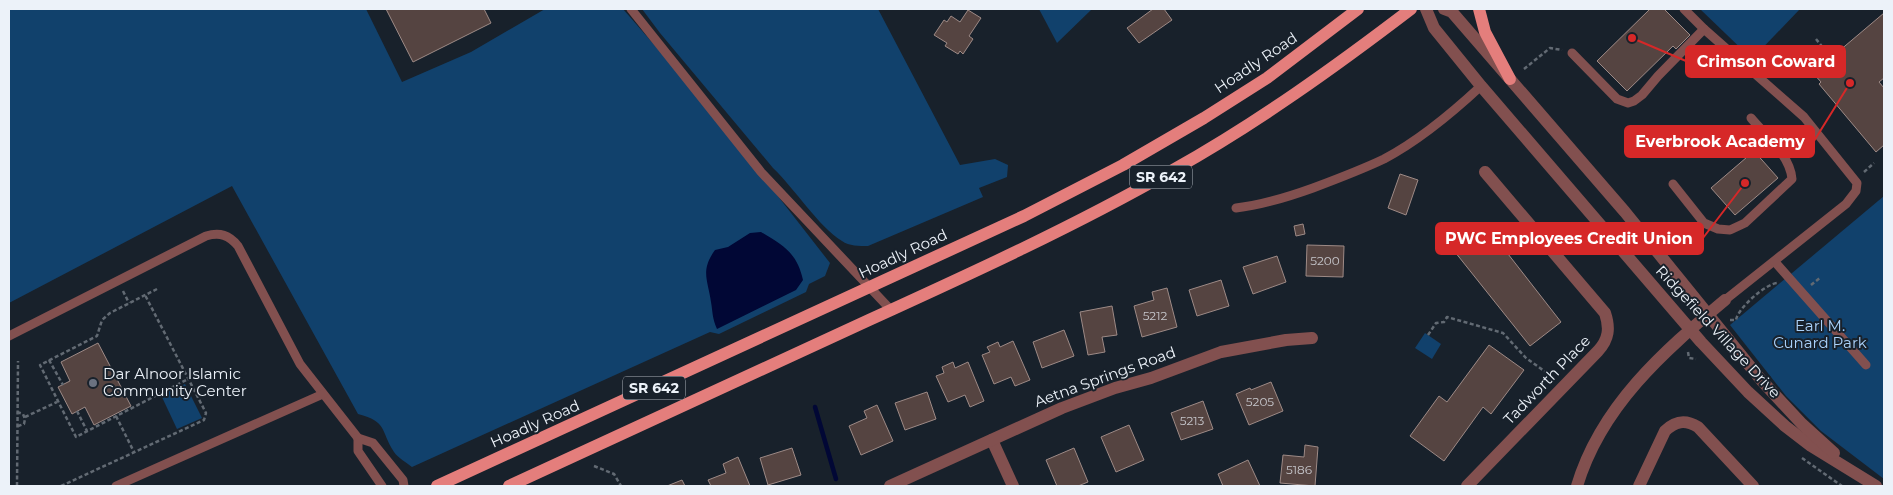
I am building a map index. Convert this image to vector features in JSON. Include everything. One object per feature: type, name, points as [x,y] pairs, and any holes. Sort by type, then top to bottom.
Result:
[{"type":"main road","name":"Hoadly Road","points":[[437,486],[1024,216],[1123,165],[1204,118],[1267,78],[1358,9]]},
{"type":"main road","name":"SR 642","points":[[509,486],[891,310],[1097,212],[1174,170],[1253,122],[1331,70],[1411,9]]},
{"type":"main road","points":[[1480,9],[1482,25],[1510,78]]},
{"type":"street","name":"Ridgefield Village Drive","points":[[1426,9],[1434,28],[1481,86],[1690,330],[1748,392],[1785,426],[1807,443],[1876,486]]},
{"type":"street","name":"Ridgefield Village Drive","points":[[1444,9],[1452,12],[1625,212],[1750,367],[1789,412],[1854,472]]},
{"type":"street","name":"Tadworth Place","points":[[1466,486],[1605,343],[1608,333],[1605,313],[1485,172]]},
{"type":"street","points":[[1576,486],[1592,448],[1608,418],[1624,396],[1646,370],[1725,300]]},
{"type":"street","name":"Aetna Springs Road","points":[[890,486],[1062,408],[1115,388],[1151,378],[1222,352],[1286,340],[1312,338]]},
{"type":"street","points":[[1639,486],[1665,431],[1672,424],[1682,421],[1698,427],[1753,486]]},
{"type":"street","points":[[992,440],[1013,486]]},
{"type":"lane","points":[[631,9],[761,172],[891,310]]},
{"type":"lane","points":[[1684,9],[1804,117],[1857,183],[1856,191],[1846,204],[1725,300]]},
{"type":"lane","points":[[1572,52],[1619,100],[1628,103],[1642,95],[1704,29]]},
{"type":"lane","points":[[1236,208],[1280,200],[1344,177],[1385,158],[1416,140],[1440,122],[1481,86]]},
{"type":"lane","points":[[1673,184],[1704,223],[1718,229],[1730,230],[1745,223],[1792,179],[1791,169],[1784,156],[1751,118]]},
{"type":"lane","points":[[9,336],[206,236],[220,234],[228,237],[238,246],[300,364],[358,438],[373,443],[403,480],[404,486]]},
{"type":"lane","points":[[1775,262],[1866,365]]},
{"type":"lane","points":[[116,486],[323,394]]},
{"type":"lane","points":[[358,438],[358,451],[382,486]]},
{"type":"path","points":[[1816,39],[1828,54]]},
{"type":"path","points":[[1524,69],[1550,48],[1563,50]]},
{"type":"path","points":[[1733,133],[1746,149]]},
{"type":"path","points":[[1811,285],[1821,277]]},
{"type":"path","points":[[1731,319],[1736,320],[1740,310],[1768,285],[1775,283],[1783,285]]},
{"type":"path","points":[[157,289],[110,313],[102,320],[98,336],[40,365],[76,437],[188,379]]},
{"type":"path","points":[[61,486],[204,420],[206,413],[145,295]]},
{"type":"path","points":[[1428,336],[1436,323],[1444,322],[1447,317],[1490,328],[1503,333],[1526,358],[1565,385]]},
{"type":"path","points":[[50,360],[62,385]]},
{"type":"path","points":[[17,486],[18,361]]},
{"type":"path","points":[[25,417],[58,401]]},
{"type":"path","points":[[76,411],[87,431]]},
{"type":"path","points":[[17,412],[22,413],[25,417]]},
{"type":"path","points":[[116,416],[134,452]]},
{"type":"path","points":[[17,426],[25,422],[25,417]]},
{"type":"path","points":[[594,466],[614,474],[621,486]]},
{"type":"green space","points":[[9,9],[366,9],[402,82],[471,52],[545,9],[623,9],[710,109],[830,263],[825,276],[809,284],[806,292],[719,334],[710,332],[412,467],[394,452],[379,424],[368,417],[358,414],[232,186],[9,303]]},
{"type":"green space","points":[[642,9],[878,9],[960,165],[995,159],[1008,165],[1007,177],[979,188],[983,197],[868,246],[845,243],[815,217],[660,33]]},
{"type":"green space","points":[[1039,9],[1092,9],[1057,43]]},
{"type":"green space","points":[[1700,9],[1800,9],[1752,59]]},
{"type":"green space","name":"Earl M. Cunard Park","points":[[1884,196],[1884,479],[1821,431],[1786,396],[1730,325]]},
{"type":"green space","points":[[1425,333],[1441,344],[1432,359],[1415,348]]},
{"type":"green space","points":[[185,384],[202,418],[177,429],[161,395]]},
{"type":"shaded area","points":[[761,232],[788,251],[797,263],[803,280],[796,290],[717,329],[713,318],[706,276],[710,257],[715,250],[728,247],[750,233]]},
{"type":"building","points":[[386,9],[484,9],[491,23],[413,62]]},
{"type":"building","points":[[1153,9],[1164,9],[1172,20],[1139,43],[1127,28]]},
{"type":"building","points":[[1650,9],[1664,9],[1690,35],[1676,49],[1673,46],[1627,91],[1597,61]]},
{"type":"building","points":[[968,10],[981,18],[969,36],[973,39],[963,54],[960,51],[958,54],[945,46],[947,43],[934,35],[944,20],[947,22],[951,16],[960,22]]},
{"type":"building","points":[[1884,13],[1884,78],[1879,82],[1884,88],[1884,145],[1876,152],[1819,84],[1821,82],[1813,73]]},
{"type":"building","points":[[1754,151],[1778,178],[1735,215],[1711,188]]},
{"type":"building","points":[[1400,174],[1418,180],[1406,215],[1388,208]]},
{"type":"building","points":[[1303,224],[1305,234],[1296,236],[1294,226]]},
{"type":"building","points":[[1487,227],[1561,322],[1530,346],[1455,252]]},
{"type":"building","points":[[1307,245],[1344,246],[1343,277],[1306,276]]},
{"type":"building","points":[[1277,256],[1286,282],[1253,294],[1243,267]]},
{"type":"building","points":[[1221,280],[1229,306],[1197,316],[1189,290]]},
{"type":"building","points":[[1167,288],[1177,327],[1142,337],[1134,306],[1154,300],[1152,292]]},
{"type":"building","points":[[1112,306],[1117,335],[1102,337],[1105,352],[1088,355],[1080,312]]},
{"type":"building","points":[[1064,330],[1074,356],[1042,368],[1033,342]]},
{"type":"building","points":[[1013,341],[1030,380],[1015,386],[1011,377],[994,384],[982,355],[990,352],[987,347],[998,342],[1000,347]]},
{"type":"building","name":"Dar Alnoor Islamic Community Center","points":[[98,343],[131,406],[94,425],[85,407],[72,414],[58,387],[70,381],[61,362]]},
{"type":"building","points":[[1489,345],[1524,370],[1491,414],[1483,407],[1444,461],[1410,436],[1439,396],[1447,402]]},
{"type":"building","points":[[953,362],[955,368],[968,362],[984,401],[970,407],[965,395],[948,402],[936,376],[944,373],[942,367]]},
{"type":"building","points":[[1271,382],[1283,411],[1249,425],[1236,394]]},
{"type":"building","points":[[927,392],[936,419],[905,430],[895,403]]},
{"type":"building","points":[[1203,401],[1213,429],[1181,440],[1171,413]]},
{"type":"building","points":[[877,405],[893,441],[861,455],[849,426],[867,418],[864,411]]},
{"type":"building","points":[[1129,425],[1144,460],[1116,472],[1101,437]]},
{"type":"building","points":[[1305,445],[1318,447],[1315,486],[1280,483],[1283,455],[1304,457]]},
{"type":"building","points":[[792,448],[801,475],[768,485],[760,458]]},
{"type":"building","points":[[1074,448],[1088,482],[1078,486],[1057,486],[1046,460]]},
{"type":"building","points":[[738,457],[750,486],[711,486],[708,480],[726,473],[723,464]]},
{"type":"building","points":[[1248,460],[1260,486],[1223,486],[1218,474]]},
{"type":"building","points":[[682,480],[685,486],[667,486]]},
{"type":"waterway","points":[[815,407],[836,479]]},
{"type":"place","name":"Crimson Coward","points":[[1632,38]]},
{"type":"place","name":"Everbrook Academy","points":[[1850,83]]},
{"type":"place","name":"PWC Employees Credit Union","points":[[1745,183]]},
{"type":"place","name":"Dar Alnoor Islamic Community Center","points":[[93,383]]}]
